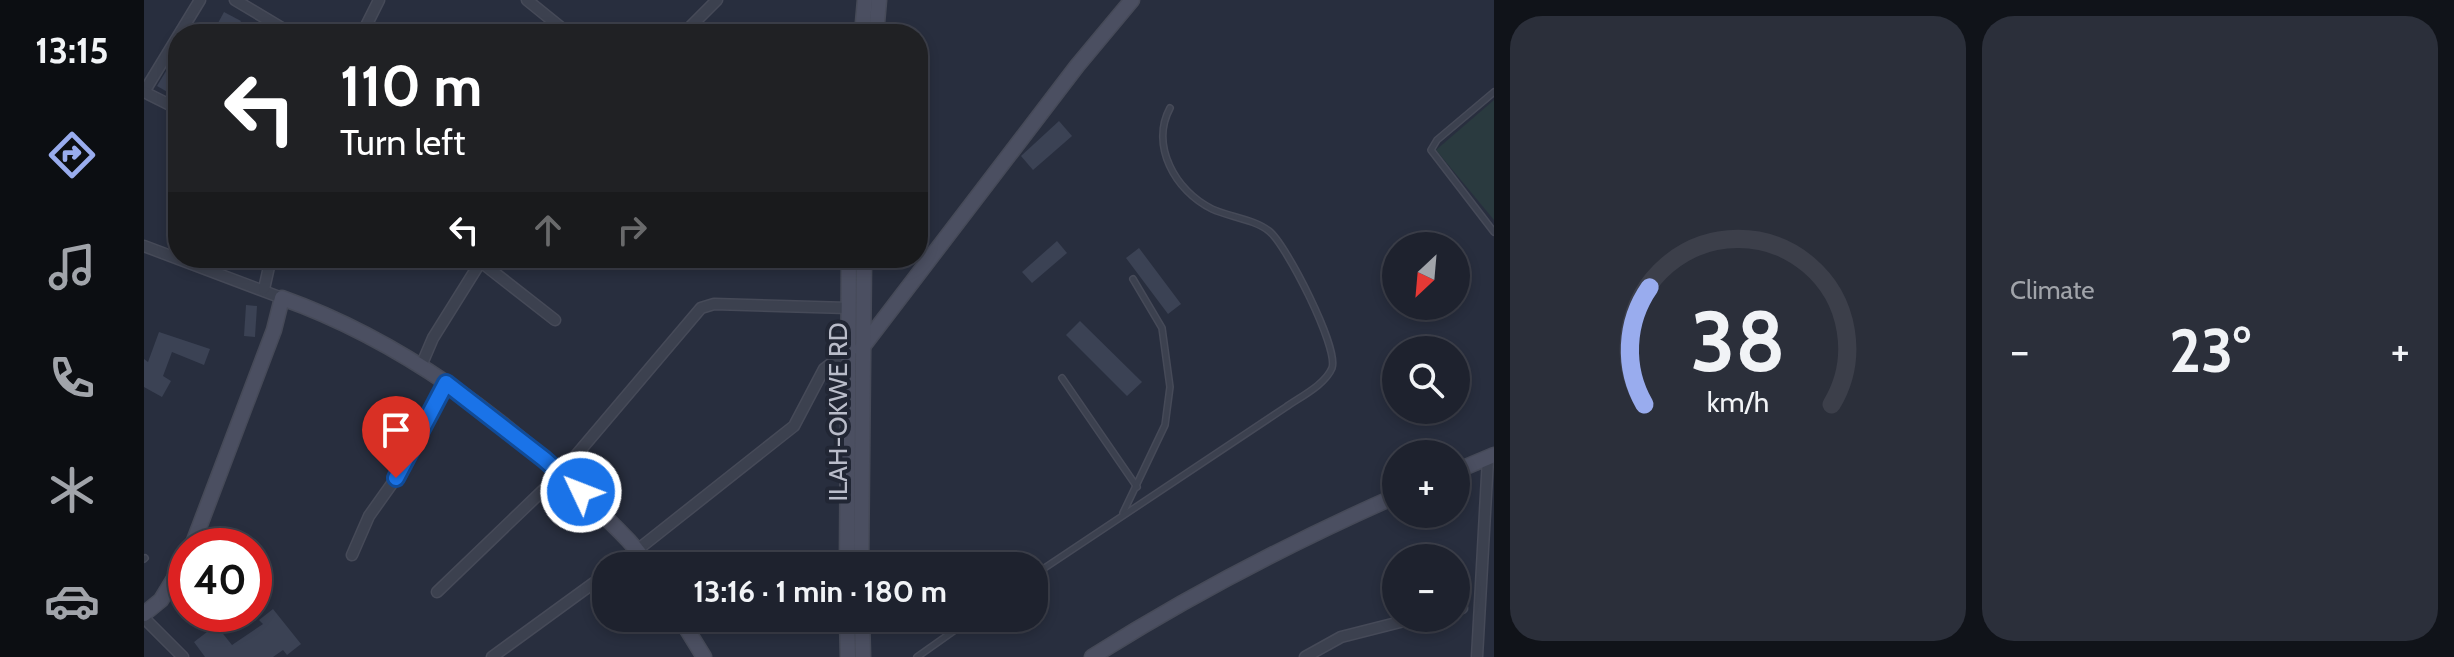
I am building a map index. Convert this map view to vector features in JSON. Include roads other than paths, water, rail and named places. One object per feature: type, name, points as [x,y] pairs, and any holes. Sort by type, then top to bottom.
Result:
[{"type":"street","points":[[185,24],[200,0]]},
{"type":"street","points":[[235,0],[275,24]]},
{"type":"street","points":[[367,24],[379,0]]},
{"type":"street","points":[[527,0],[557,24]]},
{"type":"street","points":[[693,24],[717,0]]},
{"type":"street","points":[[863,24],[865,0]]},
{"type":"street","points":[[877,24],[879,0]]},
{"type":"street","points":[[928,257],[1132,0]]},
{"type":"street","points":[[168,53],[144,92],[168,104]]},
{"type":"street","points":[[144,246],[168,255]]},
{"type":"street","points":[[205,268],[264,289],[378,341],[421,366],[561,473],[638,550]]},
{"type":"street","points":[[264,289],[269,268]]},
{"type":"street","points":[[421,366],[433,338],[474,268]]},
{"type":"street","points":[[490,268],[555,320]]},
{"type":"street","points":[[848,552],[855,350],[848,308],[849,268]]},
{"type":"street","name":"ILAH-OKWE RD","points":[[861,552],[855,350],[863,268]]},
{"type":"street","points":[[635,552],[794,426],[824,369],[855,350],[919,268]]},
{"type":"street","points":[[199,528],[274,330],[282,298]]},
{"type":"street","points":[[437,592],[561,473],[701,308],[714,304],[848,308]]},
{"type":"street","points":[[352,555],[369,516],[396,478],[446,383]]},
{"type":"street","points":[[1470,465],[1491,457],[1477,657]]},
{"type":"street","points":[[1092,657],[1174,605],[1269,554],[1382,502]]},
{"type":"street","points":[[492,657],[592,584]]},
{"type":"street","points":[[168,592],[144,616],[183,657]]},
{"type":"street","points":[[1305,657],[1341,637],[1382,627]]},
{"type":"street","points":[[689,632],[704,657]]},
{"type":"street","points":[[847,632],[848,657]]},
{"type":"street","points":[[862,632],[863,657]]},
{"type":"lane","points":[[1494,92],[1437,140],[1431,150],[1494,232]]},
{"type":"lane","points":[[1048,566],[1325,378],[1333,360],[1320,321],[1272,232],[1203,204],[1173,171],[1165,155],[1161,130],[1170,108]]},
{"type":"lane","points":[[1121,518],[1165,425],[1170,387],[1162,328],[1133,279]]},
{"type":"lane","points":[[1062,378],[1138,487]]},
{"type":"lane","points":[[917,657],[952,632]]}]
